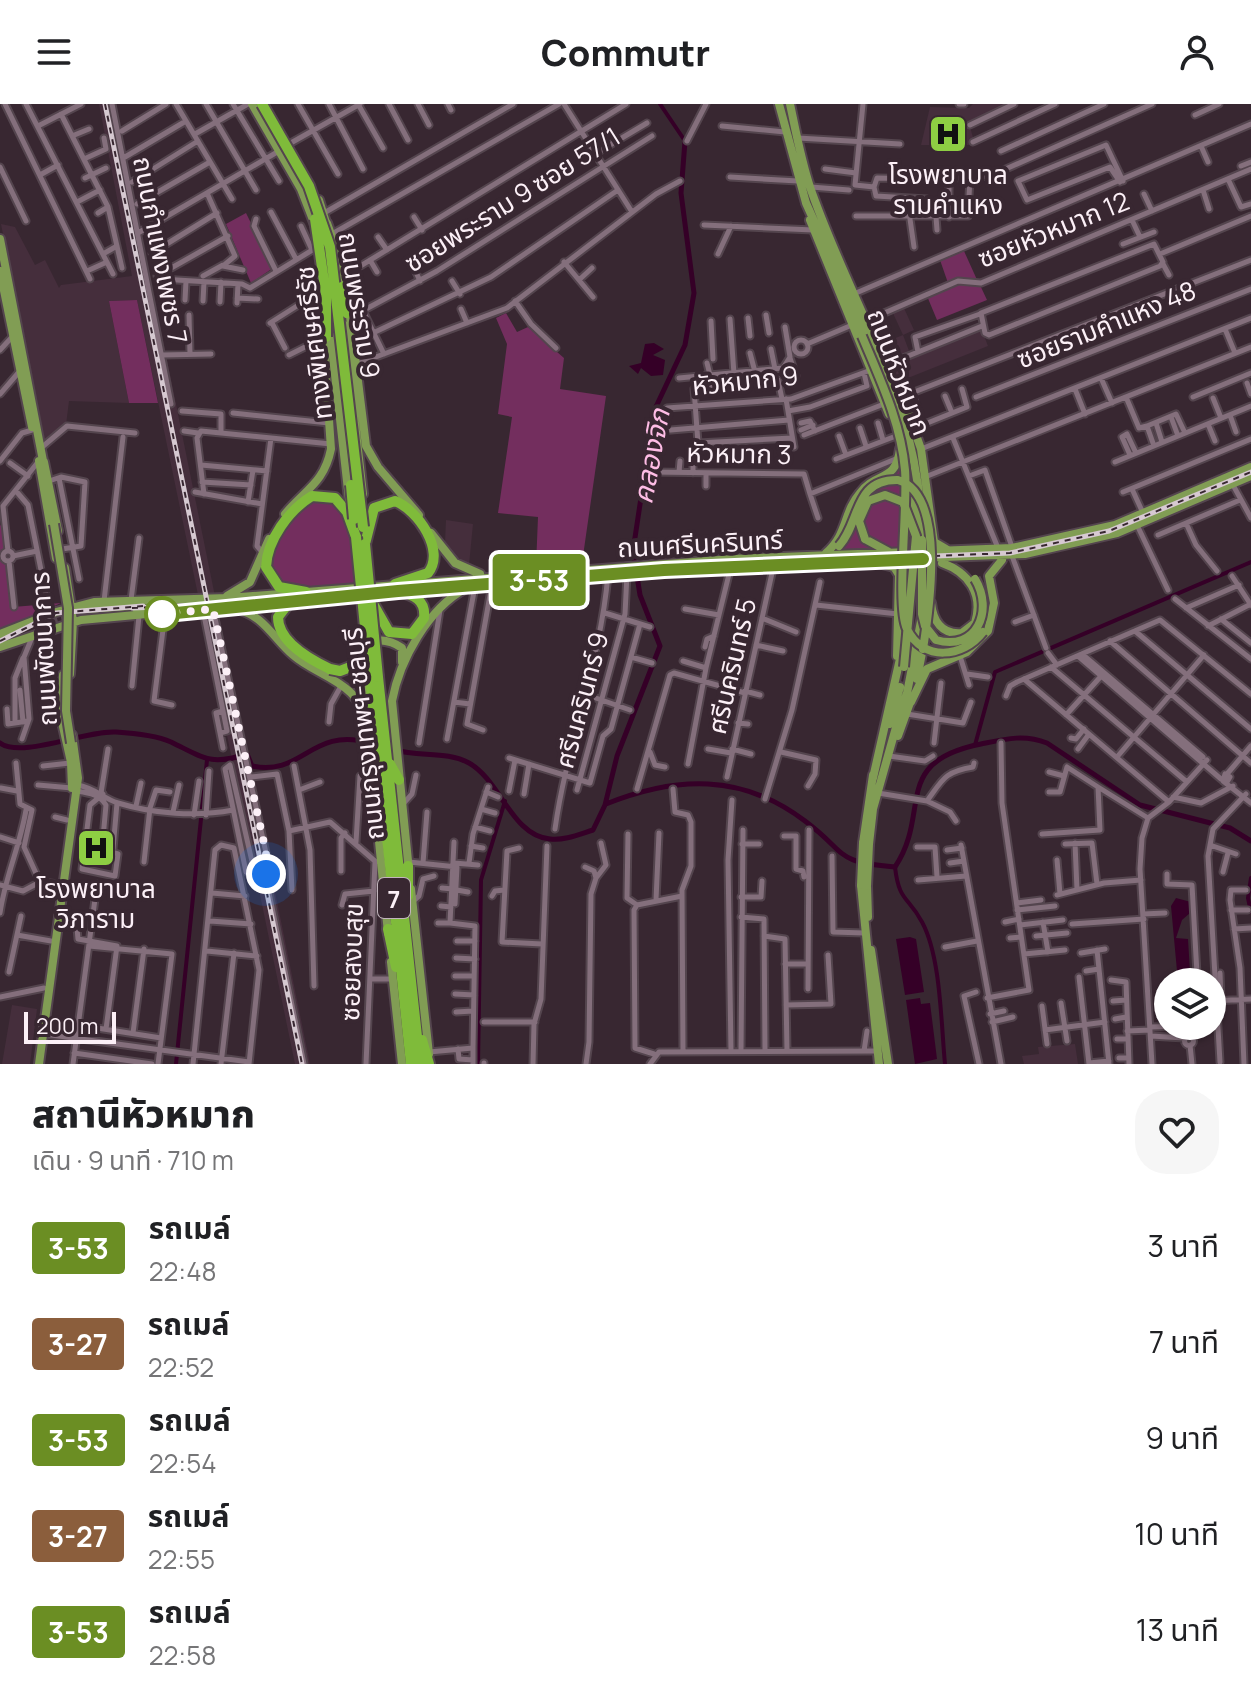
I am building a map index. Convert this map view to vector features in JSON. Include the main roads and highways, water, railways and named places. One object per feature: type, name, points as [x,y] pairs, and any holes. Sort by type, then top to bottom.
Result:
[{"type":"highway","name":"ทางพิเศษศรีรัช","points":[[252,104],[321,217]]},
{"type":"highway","name":"ทางพิเศษศรีรัช","points":[[264,104],[298,166],[321,217],[368,594]]},
{"type":"highway","points":[[321,217],[329,223],[347,316]]},
{"type":"highway","points":[[321,217],[325,337]]},
{"type":"highway","points":[[306,592],[287,591],[273,582],[266,559],[280,529],[312,496],[335,498],[360,532],[374,508],[388,501],[403,504],[433,546],[435,557],[428,573],[397,587]]},
{"type":"highway","points":[[368,594],[389,632],[399,635],[415,632],[424,618],[423,605],[416,596],[397,587]]},
{"type":"highway","name":"ถนนกรุงเทพฯ-ชลบุรี","points":[[368,594],[366,640],[374,677]]},
{"type":"highway","name":"ถนนกรุงเทพฯ-ชลบุรี","points":[[368,594],[383,758],[408,943],[411,1064]]},
{"type":"highway","points":[[298,601],[288,604],[278,617],[282,632],[307,656],[340,671],[353,666],[366,640]]},
{"type":"highway","points":[[383,758],[399,780]]},
{"type":"highway","name":"ถนนกรุงเทพฯ-ชลบุรี","points":[[383,758],[380,776],[411,1019],[420,1064]]},
{"type":"highway","points":[[379,835],[380,776]]},
{"type":"highway","points":[[408,864],[408,943]]},
{"type":"highway","points":[[388,929],[411,1019],[430,1060]]},
{"type":"main road","name":"ถนนพระราม 9","points":[[252,104],[309,206],[329,318],[346,489],[360,532]]},
{"type":"main road","name":"ถนนพระราม 9","points":[[264,104],[289,144],[321,217],[332,234],[345,276],[359,448],[360,532]]},
{"type":"main road","name":"ถนนหัวหมาก","points":[[779,104],[806,203],[905,429]]},
{"type":"main road","name":"ถนนหัวหมาก","points":[[790,104],[810,187],[868,320],[905,429],[919,538],[907,667]]},
{"type":"main road","points":[[806,203],[813,230],[868,371],[885,404],[921,449],[932,534],[937,547],[960,551]]},
{"type":"main road","points":[[822,237],[887,397],[904,458],[907,529],[902,606],[907,631],[922,647],[941,653],[961,650],[983,632],[990,601],[986,571],[991,564],[1002,560]]},
{"type":"main road","name":"ถนนพัฒนาการ","points":[[0,239],[62,571],[69,589],[58,617]]},
{"type":"main road","points":[[86,610],[223,598],[250,582],[285,513],[319,482],[328,466],[331,444],[317,247]]},
{"type":"main road","name":"ถนนพัฒนาการ","points":[[0,271],[53,524],[66,609],[64,711],[75,788],[36,1064]]},
{"type":"main road","points":[[329,318],[337,321],[347,316]]},
{"type":"main road","points":[[347,316],[354,362]]},
{"type":"main road","points":[[347,316],[366,446],[378,467],[407,499],[449,558],[471,572],[504,575]]},
{"type":"main road","points":[[826,553],[840,540],[857,495],[893,471],[900,453],[908,395],[886,366]]},
{"type":"main road","points":[[900,453],[907,537],[922,544],[930,541],[932,534]]},
{"type":"main road","name":"ถนนพัฒนาการ","points":[[41,464],[49,481],[62,549],[58,617],[68,650],[69,739],[75,788],[67,820],[47,988]]},
{"type":"main road","name":"ถนนศรีนครินทร์","points":[[642,568],[925,559],[1069,547],[1116,529],[1251,467]]},
{"type":"main road","name":"ถนนศรีนครินทร์","points":[[1116,529],[1137,525],[1251,476]]},
{"type":"main road","points":[[814,556],[839,546],[865,493],[885,481],[903,482],[916,492],[925,508],[932,614],[946,631],[954,634],[970,629],[975,623],[979,602],[967,578],[942,563]]},
{"type":"main road","points":[[892,553],[865,539],[859,521],[862,508],[868,501],[882,495],[905,505],[919,538],[922,614],[927,631],[936,640],[957,643],[975,632],[984,604],[975,579],[962,568],[925,559]]},
{"type":"main road","points":[[903,714],[927,669],[960,656],[978,644],[988,631],[994,603],[989,576],[1012,552]]},
{"type":"main road","name":"ถนนศรีนครินทร์","points":[[0,641],[104,601],[472,586],[642,568],[814,556],[1012,552]]},
{"type":"main road","points":[[860,561],[890,565],[897,570],[899,614],[893,692]]},
{"type":"main road","name":"ถนนศรีนครินทร์","points":[[0,641],[33,634],[58,617],[86,610],[139,616],[298,601],[504,575],[630,570]]},
{"type":"main road","points":[[870,810],[875,819],[869,854],[857,850],[861,819],[870,810],[878,793],[903,714],[921,631],[927,581],[924,574],[908,576],[903,646],[873,778],[870,810],[866,843],[864,885],[866,932],[882,1064]]},
{"type":"main road","points":[[911,702],[922,653],[931,582]]},
{"type":"main road","points":[[401,666],[440,608],[472,586]]},
{"type":"main road","points":[[69,589],[74,599],[86,610],[238,609],[257,617],[292,655],[341,685],[358,700],[366,721],[381,737]]},
{"type":"main road","points":[[366,721],[362,663],[355,646],[362,642],[392,642],[402,648],[401,666],[381,737],[383,758],[378,862],[402,1064]]},
{"type":"main road","points":[[903,714],[907,667]]},
{"type":"main road","points":[[873,778],[907,667]]},
{"type":"main road","points":[[399,780],[430,1060]]},
{"type":"main road","points":[[858,877],[869,880],[872,925],[866,932],[859,914],[858,877]]},
{"type":"main road","points":[[868,950],[869,1051],[882,1064]]},
{"type":"waterway","points":[[660,104],[685,141],[687,138]]},
{"type":"waterway","name":"คลองจิก","points":[[395,750],[452,757],[469,763],[480,771],[516,818],[537,836],[561,839],[593,830],[605,805],[617,756],[660,646],[640,595],[633,551],[654,411],[685,345],[694,293],[681,193],[685,141]]},
{"type":"waterway","points":[[975,745],[995,672],[1251,562]]},
{"type":"waterway","points":[[0,743],[23,748],[103,733],[130,733],[165,740],[215,760],[247,754],[252,766],[269,767],[284,765],[334,741],[370,743]]},
{"type":"waterway","points":[[606,804],[658,788],[683,784],[733,787],[781,805],[851,859],[895,867],[906,847],[918,792],[924,776],[934,763],[953,752],[981,744],[1022,738],[1047,743],[1140,805],[1230,828],[1251,841]]},
{"type":"waterway","points":[[176,1064],[207,760]]},
{"type":"waterway","points":[[478,1064],[481,880],[505,801]]},
{"type":"waterway","points":[[895,867],[902,893],[922,922],[933,953],[945,1064]]},
{"type":"waterway","points":[[1251,878],[1248,898],[1251,912]]},
{"type":"tunnel","points":[[50,623],[85,614]]},
{"type":"railway","points":[[105,104],[302,1064]]},
{"type":"railway","points":[[132,608],[243,604],[685,566],[1010,553],[1109,531],[1251,472]]},
{"type":"railway","points":[[0,641],[56,613],[143,606]]},
{"type":"place","name":"โรงพยาบาล รามคำแหง","points":[[948,134]]},
{"type":"place","name":"โรงพยาบาล วิภาราม","points":[[96,848]]}]
